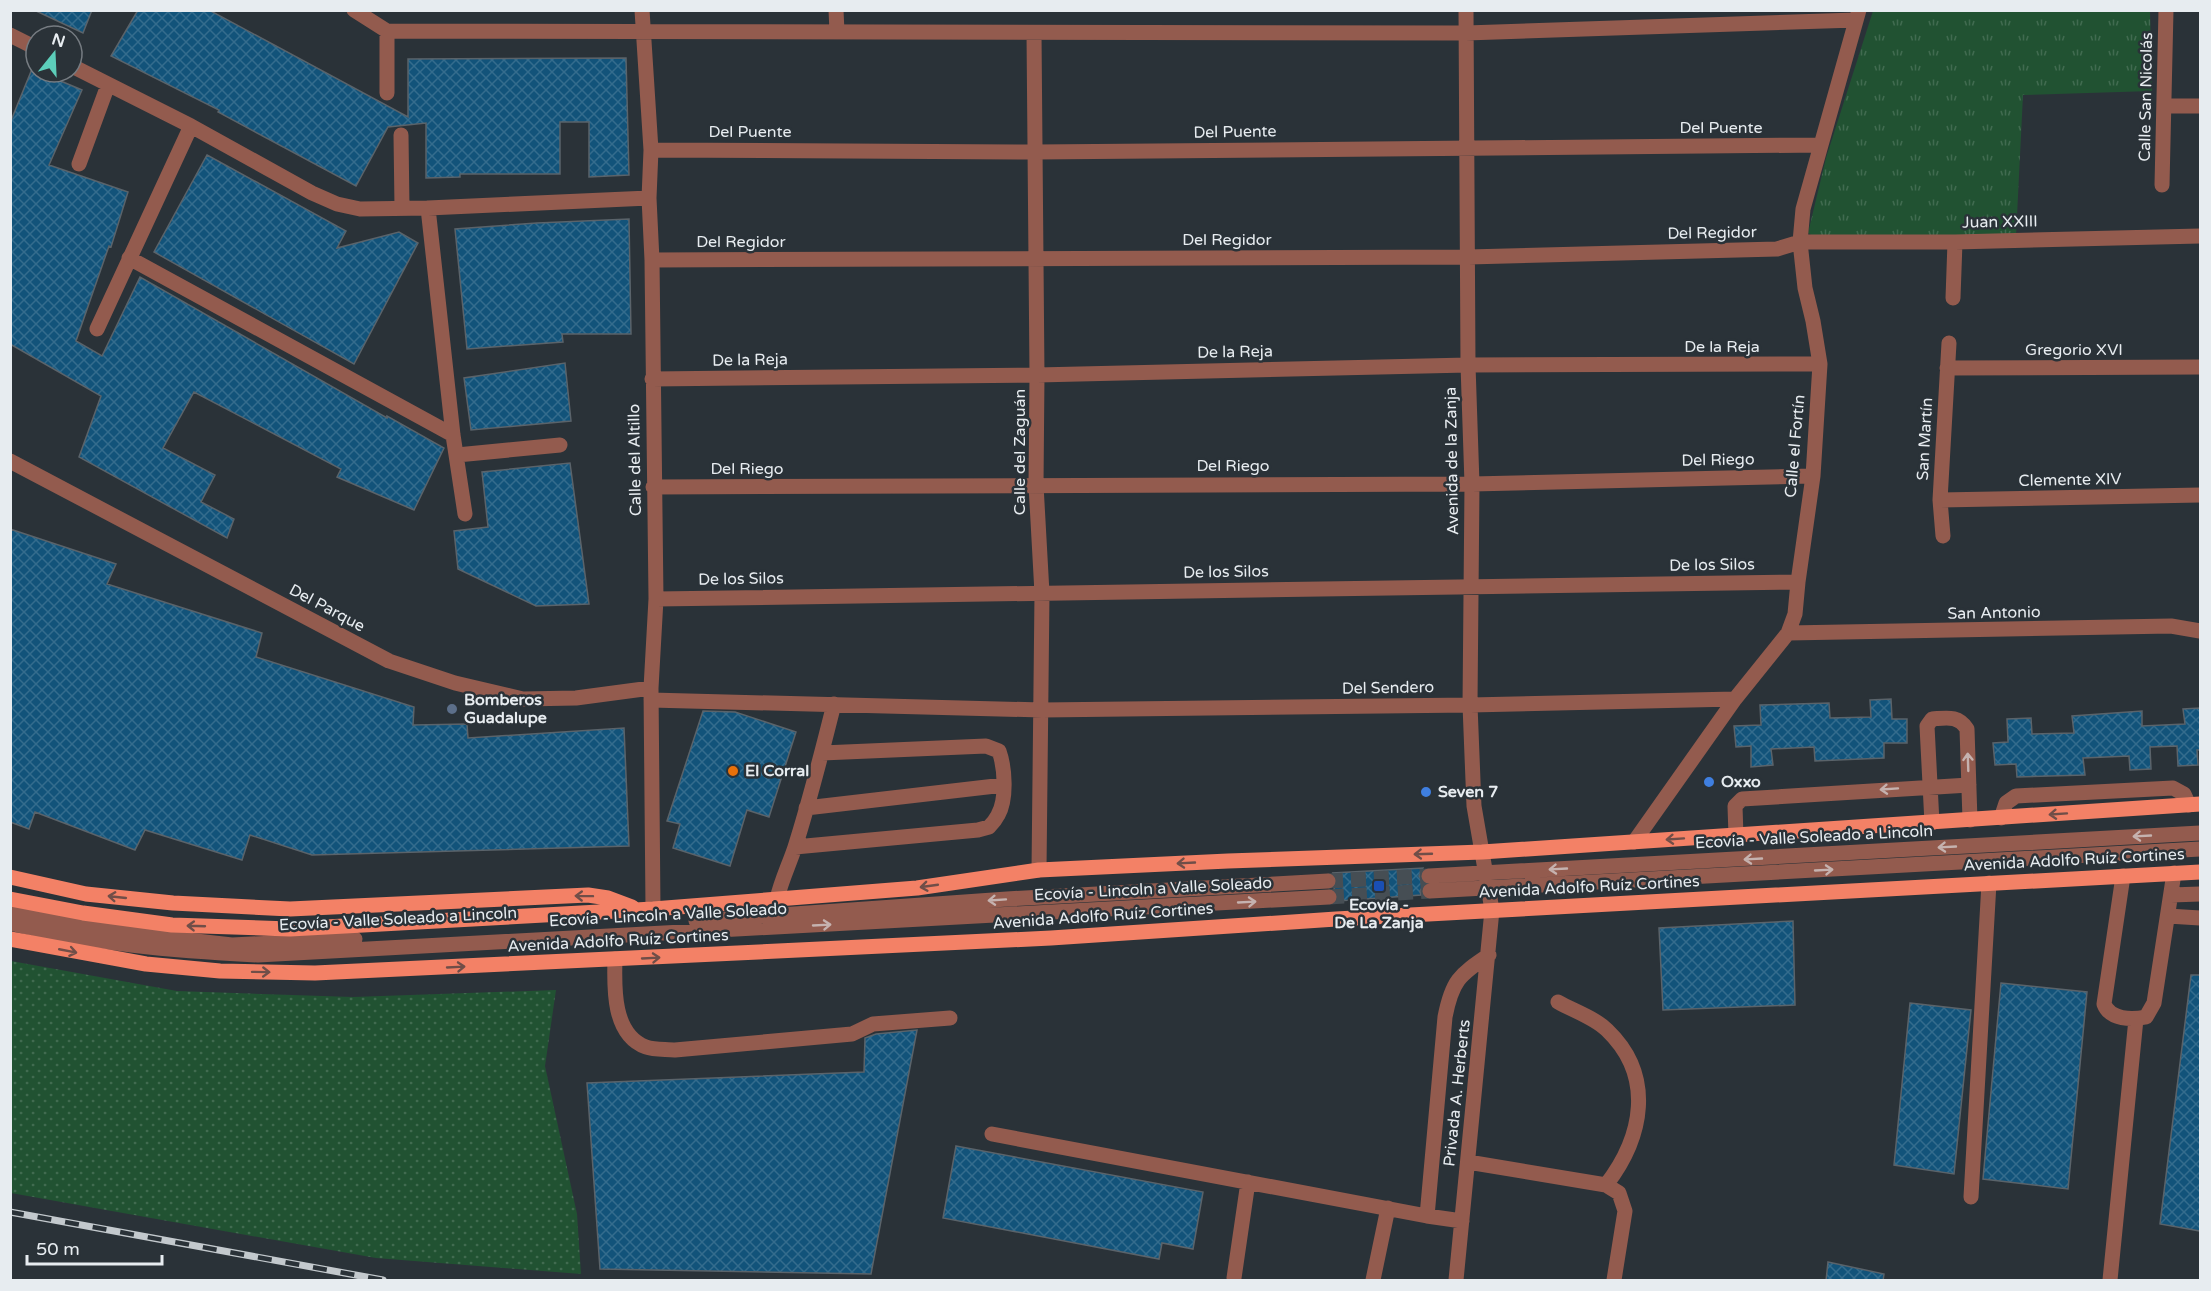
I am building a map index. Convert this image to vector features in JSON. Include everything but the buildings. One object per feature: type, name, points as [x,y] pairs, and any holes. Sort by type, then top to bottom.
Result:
[{"type":"main road","name":"Avenida Adolfo Ruíz Cortines","points":[[10,899],[83,913],[172,925],[290,929],[647,910],[917,888],[1039,870],[1482,852],[2195,804]]},
{"type":"main road","name":"Avenida Adolfo Ruíz Cortines","points":[[10,939],[146,964],[220,971],[315,973],[1052,938],[1492,910],[2200,872]]},
{"type":"main road","name":"Avenida Adolfo Ruíz Cortines","points":[[10,877],[86,894],[173,903],[290,909],[588,895],[608,898],[647,910]]},
{"type":"street","points":[[354,10],[387,31],[643,33],[1466,33],[1857,16]]},
{"type":"street","name":"Calle del Altillo","points":[[642,10],[651,150],[649,198],[652,260],[656,598],[651,694],[647,910]]},
{"type":"street","points":[[836,10],[837,32]]},
{"type":"street","name":"Avenida de la Zanja","points":[[1466,10],[1468,365],[1472,484],[1470,705],[1474,806],[1492,910]]},
{"type":"street","name":"Calle San Nicolás","points":[[2162,185],[2166,10]]},
{"type":"street","name":"Calle el Fortín","points":[[1634,842],[1735,699],[1788,633],[1796,614],[1812,476],[1820,364],[1805,288],[1800,242],[1803,209],[1857,16]]},
{"type":"street","points":[[387,31],[387,93]]},
{"type":"street","name":"Calle del Zaguán","points":[[1034,33],[1036,485],[1042,593],[1039,870]]},
{"type":"street","points":[[10,35],[24,42]]},
{"type":"street","points":[[84,72],[337,204],[360,209],[428,208],[649,198]]},
{"type":"street","points":[[79,164],[108,85]]},
{"type":"street","points":[[2165,106],[2200,106]]},
{"type":"street","points":[[97,329],[191,126]]},
{"type":"street","points":[[401,135],[402,208]]},
{"type":"street","name":"Del Puente","points":[[651,150],[1036,152],[1820,145]]},
{"type":"street","points":[[428,208],[453,435],[465,514]]},
{"type":"street","name":"Juan XXIII","points":[[1800,242],[1955,242],[2200,236]]},
{"type":"street","name":"Del Regidor","points":[[652,260],[1468,257],[1776,249],[1800,242]]},
{"type":"street","points":[[1953,298],[1955,242]]},
{"type":"street","points":[[129,258],[453,435]]},
{"type":"street","name":"San Martín","points":[[1943,536],[1940,500],[1949,343]]},
{"type":"street","name":"De la Reja","points":[[652,379],[1037,375],[1468,365],[1820,364]]},
{"type":"street","name":"Gregorio XVI","points":[[1947,368],[2200,367]]},
{"type":"street","points":[[457,455],[560,445]]},
{"type":"street","name":"Del Parque","points":[[10,461],[389,661],[455,683],[523,699],[576,699],[651,694],[834,704]]},
{"type":"street","name":"Del Riego","points":[[653,487],[1472,484],[1812,476]]},
{"type":"street","name":"Clemente XIV","points":[[1940,500],[2200,495]]},
{"type":"street","name":"De los Silos","points":[[656,598],[1798,582]]},
{"type":"street","name":"San Antonio","points":[[1788,633],[2171,626],[2200,631]]},
{"type":"street","name":"Del Sendero","points":[[834,704],[1042,710],[1735,699]]},
{"type":"street","points":[[777,899],[781,880],[795,847],[834,704]]},
{"type":"street","points":[[1932,823],[1927,726],[1932,719],[1955,717],[1963,722],[1967,729],[1970,820]]},
{"type":"street","points":[[795,847],[989,827],[999,814],[1004,785],[1003,763],[999,751],[986,746],[822,753]]},
{"type":"street","points":[[1736,836],[1735,806],[1742,799],[1969,784]]},
{"type":"street","points":[[806,808],[1004,785]]},
{"type":"street","points":[[2001,818],[2006,803],[2016,796],[2173,788],[2195,804]]},
{"type":"street","name":"Ecovía - Valle Soleado a Lincoln","points":[[1487,888],[1430,884],[1485,873],[2200,832]]},
{"type":"street","points":[[1487,888],[2200,849]]},
{"type":"street","points":[[2123,876],[2104,1004],[2106,1010],[2114,1016],[2136,1019],[2146,1017],[2153,1008],[2174,873]]},
{"type":"street","name":"Ecovía - Valle Soleado a Lincoln","points":[[10,913],[142,936],[232,945],[654,924],[996,900],[1328,881]]},
{"type":"street","points":[[1971,1197],[1989,883]]},
{"type":"street","points":[[2171,895],[2200,894]]},
{"type":"street","name":"Ecovía - Lincoln a Valle Soleado","points":[[10,923],[99,942],[206,953],[258,955],[1329,897]]},
{"type":"street","name":"Privada A. Herberts","points":[[1456,1281],[1492,910]]},
{"type":"street","points":[[2168,916],[2200,918]]},
{"type":"street","points":[[1427,1216],[1445,1017],[1449,1000],[1455,984],[1464,971],[1489,955]]},
{"type":"street","points":[[615,959],[614,986],[622,1026],[633,1040],[648,1048],[675,1050],[852,1034],[873,1024],[950,1018]]},
{"type":"street","points":[[1558,1002],[1605,1028],[1626,1050],[1640,1090],[1639,1111],[1632,1142],[1621,1166],[1606,1185]]},
{"type":"street","points":[[2110,1281],[2136,1019]]},
{"type":"street","points":[[992,1134],[1461,1221]]},
{"type":"street","points":[[1468,1162],[1606,1185],[1619,1193],[1625,1211],[1614,1281]]},
{"type":"street","points":[[1233,1278],[1248,1182]]},
{"type":"street","points":[[1373,1281],[1388,1208]]},
{"type":"green space","points":[[1873,11],[2150,11],[2152,91],[2023,95],[2016,236],[1815,237],[1808,233],[1826,158]]},
{"type":"green space","points":[[11,961],[177,991],[353,997],[556,990],[545,1066],[577,1214],[581,1274],[376,1258],[11,1193]]},
{"type":"tunnel","points":[[1328,881],[1429,876]]},
{"type":"tunnel","points":[[1329,897],[1430,891]]},
{"type":"railway","points":[[10,1212],[383,1280]]},
{"type":"place","name":"Bomberos Guadalupe","points":[[452,709]]},
{"type":"place","name":"El Corral","points":[[733,771]]},
{"type":"place","name":"Oxxo","points":[[1709,782]]},
{"type":"place","name":"Seven 7","points":[[1426,792]]},
{"type":"place","name":"Ecovía - De La Zanja","points":[[1379,886]]}]
